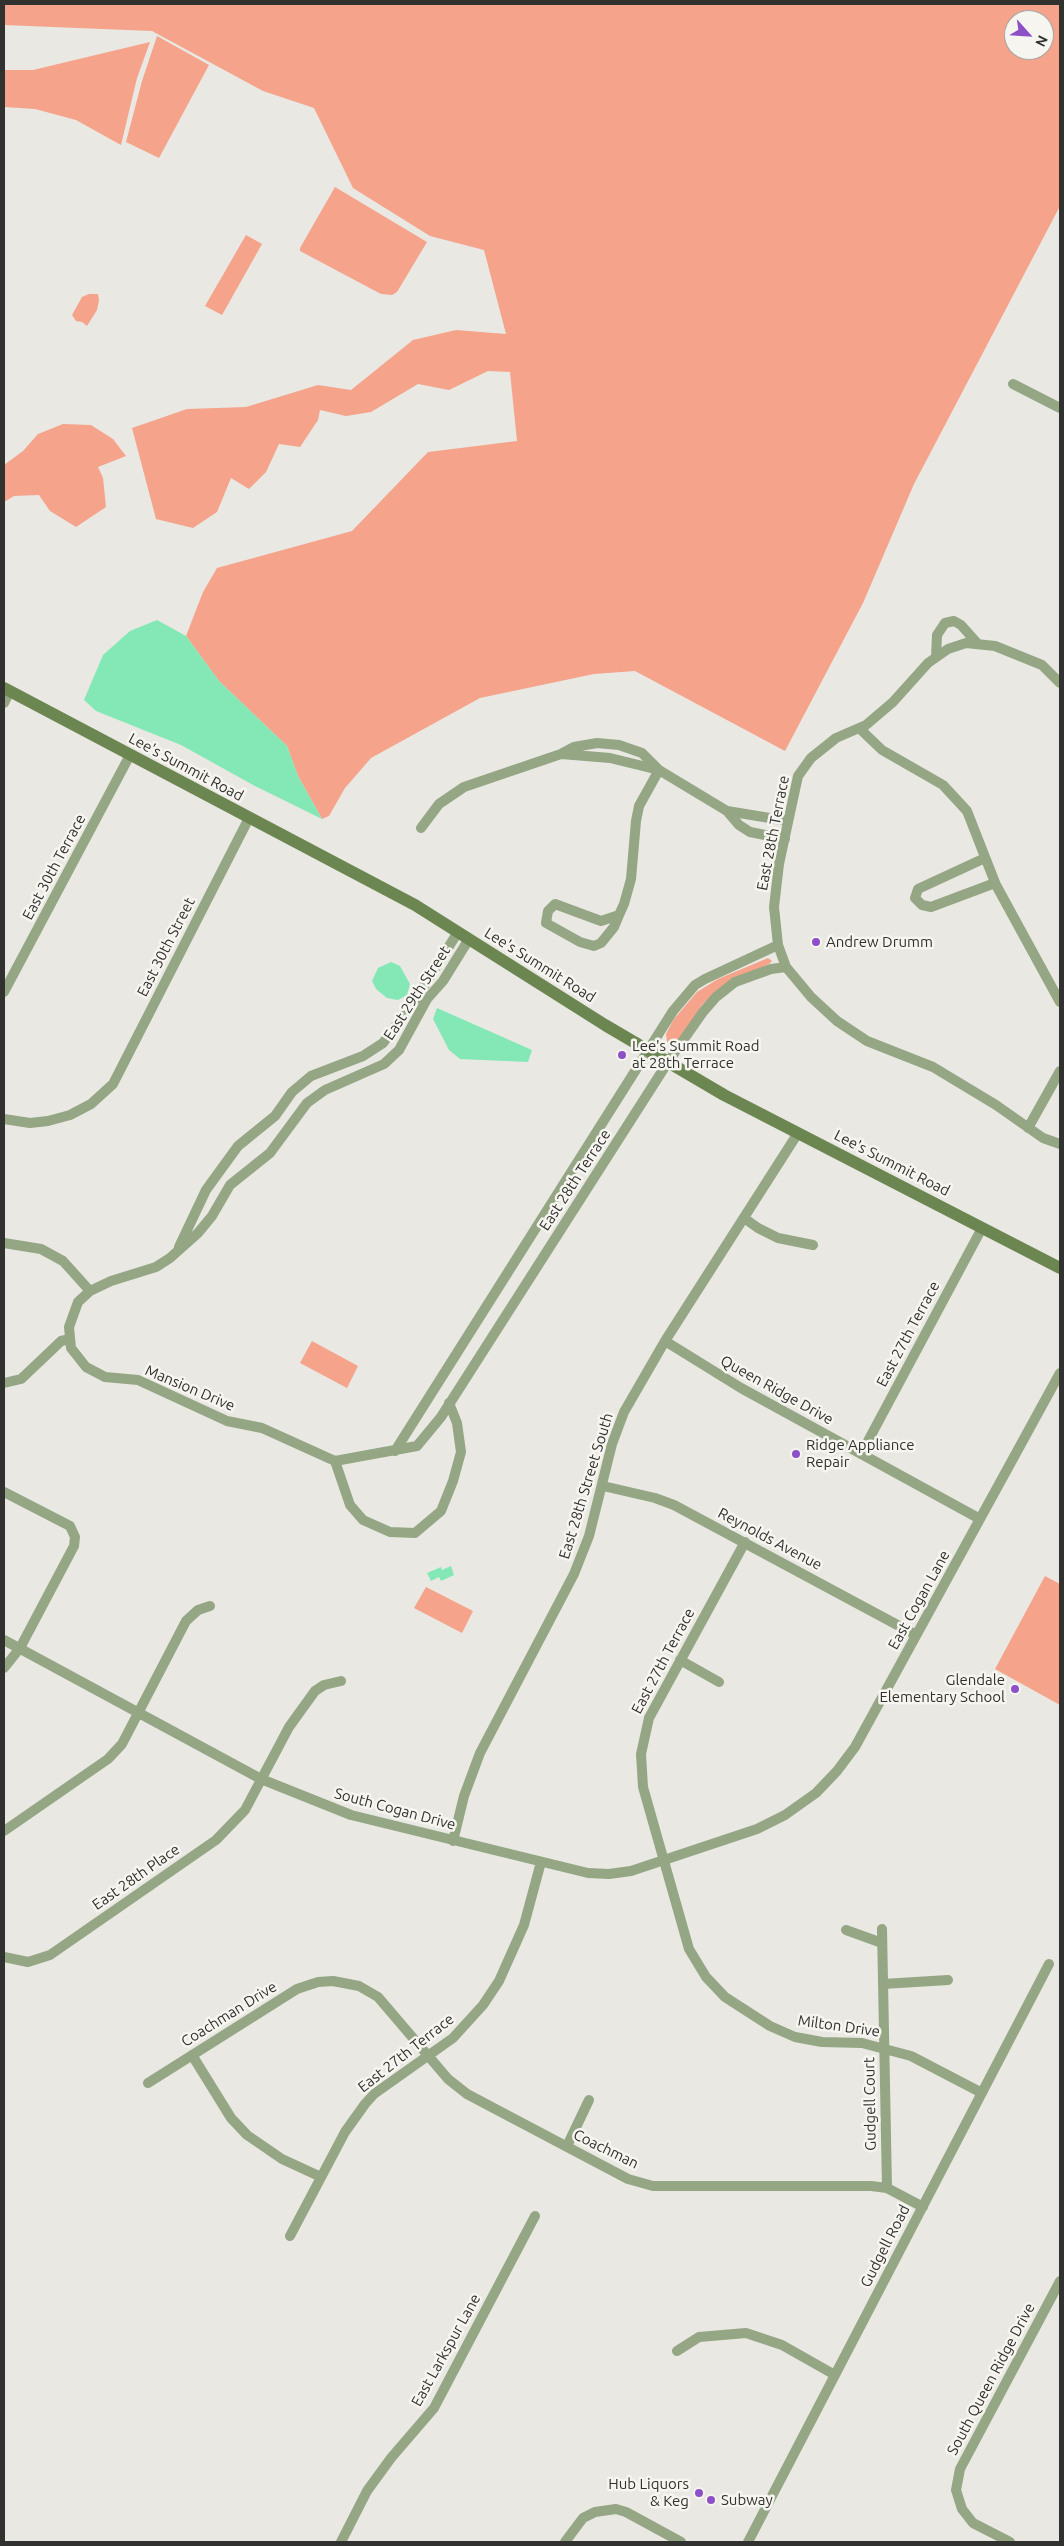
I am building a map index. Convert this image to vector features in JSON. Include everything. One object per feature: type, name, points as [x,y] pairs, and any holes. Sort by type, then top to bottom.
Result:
[{"type":"main road","name":"Lee's Summit Road","points":[[7,690],[415,905],[649,1051],[724,1095],[1060,1268]]},
{"type":"street","points":[[1013,384],[1060,408]]},
{"type":"street","points":[[936,658],[937,635],[945,623],[954,621],[961,625],[978,644]]},
{"type":"street","name":"East 28th Terrace","points":[[335,1461],[416,1446],[449,1403],[668,1062],[716,997],[735,982],[770,969],[786,967],[778,945],[774,907],[788,821],[798,776],[811,758],[836,738],[859,728],[893,702],[936,658],[948,649],[966,643],[995,646],[1020,655],[1042,665],[1060,683]]},
{"type":"street","points":[[4,703],[7,690]]},
{"type":"street","points":[[859,728],[882,750],[943,785],[967,811],[994,882],[1060,1002]]},
{"type":"street","points":[[421,828],[439,804],[464,787],[583,745],[619,745],[642,753],[659,770],[727,811],[788,821]]},
{"type":"street","points":[[561,754],[610,758],[659,770]]},
{"type":"street","name":"East 30th Terrace","points":[[4,992],[130,755]]},
{"type":"street","points":[[620,915],[600,921],[555,904],[548,911],[546,923],[580,942],[594,946],[601,943],[614,927],[620,915],[631,879],[639,806],[659,770]]},
{"type":"street","points":[[727,811],[735,822],[750,832],[785,839]]},
{"type":"street","name":"East 30th Street","points":[[4,1119],[30,1123],[48,1121],[70,1115],[90,1104],[109,1088],[249,818]]},
{"type":"street","points":[[985,858],[918,889],[916,898],[922,905],[931,907],[994,882]]},
{"type":"street","name":"East 29th Street","points":[[170,1258],[181,1244],[206,1190],[238,1146],[275,1116],[292,1092],[311,1076],[363,1056],[383,1043],[417,996],[458,932]]},
{"type":"street","name":"East 29th Street","points":[[90,1291],[111,1281],[156,1267],[170,1258],[212,1216],[230,1184],[270,1153],[307,1103],[325,1090],[384,1064],[399,1050],[427,999],[443,981],[469,939]]},
{"type":"street","name":"East 28th Terrace","points":[[395,1451],[673,1011],[695,985],[778,945]]},
{"type":"street","points":[[786,967],[811,997],[837,1021],[867,1042],[933,1067],[996,1105],[1043,1138],[1060,1144]]},
{"type":"street","points":[[1028,1128],[1060,1072]]},
{"type":"street","name":"East 28th Street South","points":[[453,1841],[464,1796],[480,1753],[574,1574],[589,1536],[612,1444],[624,1412],[665,1341],[798,1132]]},
{"type":"street","points":[[744,1218],[758,1228],[778,1238],[813,1245]]},
{"type":"street","name":"East 27th Terrace","points":[[860,1454],[982,1228]]},
{"type":"street","points":[[4,1243],[41,1249],[63,1261],[90,1291],[78,1302],[69,1327],[70,1338],[61,1341],[21,1379],[4,1383]]},
{"type":"street","name":"Mansion Drive","points":[[70,1338],[71,1348],[86,1367],[105,1377],[138,1380],[227,1421],[262,1428],[335,1461]]},
{"type":"street","name":"Queen Ridge Drive","points":[[665,1341],[741,1388],[980,1519]]},
{"type":"street","name":"East Cogan Lane","points":[[664,1861],[757,1829],[784,1815],[816,1792],[837,1771],[855,1747],[1060,1373]]},
{"type":"street","points":[[335,1461],[350,1505],[363,1520],[390,1532],[415,1532],[441,1511],[453,1482],[461,1452],[456,1423],[449,1403]]},
{"type":"street","name":"Reynolds Avenue","points":[[603,1486],[655,1498],[674,1505],[916,1635]]},
{"type":"street","points":[[4,1492],[70,1526],[74,1535],[74,1546],[20,1648],[4,1668]]},
{"type":"street","name":"East 27th Terrace","points":[[664,1861],[643,1787],[641,1754],[649,1718],[745,1542]]},
{"type":"street","points":[[4,1831],[108,1759],[122,1744],[186,1621],[198,1610],[210,1606]]},
{"type":"street","name":"South Cogan Drive","points":[[4,1640],[261,1779],[351,1815],[588,1873],[610,1874],[631,1871],[664,1861]]},
{"type":"street","points":[[680,1660],[719,1682]]},
{"type":"street","name":"East 28th Place","points":[[4,1957],[28,1962],[42,1959],[216,1840],[245,1810],[289,1727],[315,1691],[324,1685],[341,1681]]},
{"type":"street","name":"Milton Drive","points":[[664,1861],[689,1949],[706,1977],[725,1997],[770,2026],[795,2037],[822,2042],[862,2043],[911,2056],[982,2093]]},
{"type":"street","name":"East 27th Terrace","points":[[290,2236],[345,2132],[365,2104],[374,2094],[429,2056],[468,2024],[499,1981],[524,1925],[541,1862]]},
{"type":"street","name":"Gudgell Court","points":[[882,1929],[887,2188]]},
{"type":"street","points":[[846,1930],[882,1943]]},
{"type":"street","name":"Gudgell Road","points":[[748,2542],[1049,1964]]},
{"type":"street","points":[[883,1984],[948,1980]]},
{"type":"street","name":"Coachman","points":[[329,1981],[359,1986],[378,1997],[448,2079],[467,2094],[628,2179],[653,2186],[887,2188],[923,2207]]},
{"type":"street","name":"Coachman Drive","points":[[148,2083],[297,1989],[318,1982],[329,1981]]},
{"type":"street","points":[[192,2055],[231,2118],[247,2135],[282,2160],[321,2177]]},
{"type":"street","points":[[566,2146],[589,2100]]},
{"type":"street","name":"East Larkspur Lane","points":[[341,2542],[367,2491],[391,2458],[434,2408],[535,2216]]},
{"type":"street","name":"South Queen Ridge Drive","points":[[1010,2542],[972,2523],[962,2510],[957,2493],[960,2469],[1060,2281]]},
{"type":"street","points":[[677,2351],[699,2337],[746,2333],[782,2345],[835,2375]]},
{"type":"street","points":[[565,2542],[582,2518],[595,2512],[616,2510],[626,2512],[681,2542]]},
{"type":"shaded area","points":[[4,4],[1060,4],[1060,206],[914,484],[863,603],[785,751],[635,671],[594,674],[480,698],[371,758],[345,788],[329,816],[322,819],[298,776],[287,746],[219,681],[186,636],[203,592],[217,568],[352,531],[428,452],[517,441],[510,372],[488,371],[449,390],[418,384],[371,412],[346,416],[320,410],[318,420],[300,447],[279,444],[266,472],[249,489],[231,478],[217,512],[193,528],[156,519],[132,428],[187,409],[246,407],[318,385],[351,390],[413,340],[456,330],[506,334],[484,250],[430,236],[353,188],[314,108],[263,91],[152,31],[4,25]]},
{"type":"shaded area","points":[[157,36],[209,65],[159,158],[126,142],[142,81]]},
{"type":"shaded area","points":[[150,42],[137,78],[121,145],[76,120],[35,109],[4,107],[4,70],[33,70]]},
{"type":"shaded area","points":[[335,187],[427,242],[397,292],[392,295],[381,294],[300,251]]},
{"type":"shaded area","points":[[246,235],[262,244],[222,315],[205,306]]},
{"type":"shaded area","points":[[89,294],[98,294],[99,300],[97,310],[87,326],[82,322],[76,321],[72,315],[82,297]]},
{"type":"shaded area","points":[[63,424],[91,425],[113,439],[126,456],[98,467],[103,478],[106,507],[76,527],[50,511],[39,495],[14,496],[4,502],[4,465],[23,451],[38,434]]},
{"type":"shaded area","points":[[157,620],[186,636],[219,681],[287,746],[298,776],[322,819],[255,786],[181,745],[96,711],[84,700],[103,655],[130,631]]},
{"type":"shaded area","points":[[768,958],[772,961],[769,964],[729,982],[716,991],[702,1005],[677,1042],[671,1044],[667,1042],[666,1034],[674,1019],[697,992],[718,979]]},
{"type":"shaded area","points":[[391,962],[400,966],[410,984],[407,995],[398,1000],[387,998],[376,989],[372,981],[378,968]]},
{"type":"shaded area","points":[[437,1008],[532,1050],[528,1062],[460,1059],[449,1050],[433,1019]]},
{"type":"shaded area","points":[[312,1341],[358,1366],[347,1388],[300,1363]]},
{"type":"shaded area","points":[[451,1566],[454,1575],[441,1581],[439,1577],[431,1581],[427,1573],[441,1567],[442,1570]]},
{"type":"shaded area","points":[[1045,1576],[1060,1584],[1060,1705],[995,1669]]},
{"type":"shaded area","points":[[426,1587],[473,1611],[462,1633],[414,1608]]},
{"type":"place","name":"Andrew Drumm","points":[[816,942]]},
{"type":"place","name":"Lee's Summit Road at 28th Terrace","points":[[622,1055]]},
{"type":"place","name":"Ridge Appliance Repair","points":[[796,1454]]},
{"type":"place","name":"Glendale Elementary School","points":[[1015,1689]]},
{"type":"place","name":"Hub Liquors & Keg","points":[[699,2493]]},
{"type":"place","name":"Subway","points":[[711,2500]]}]
